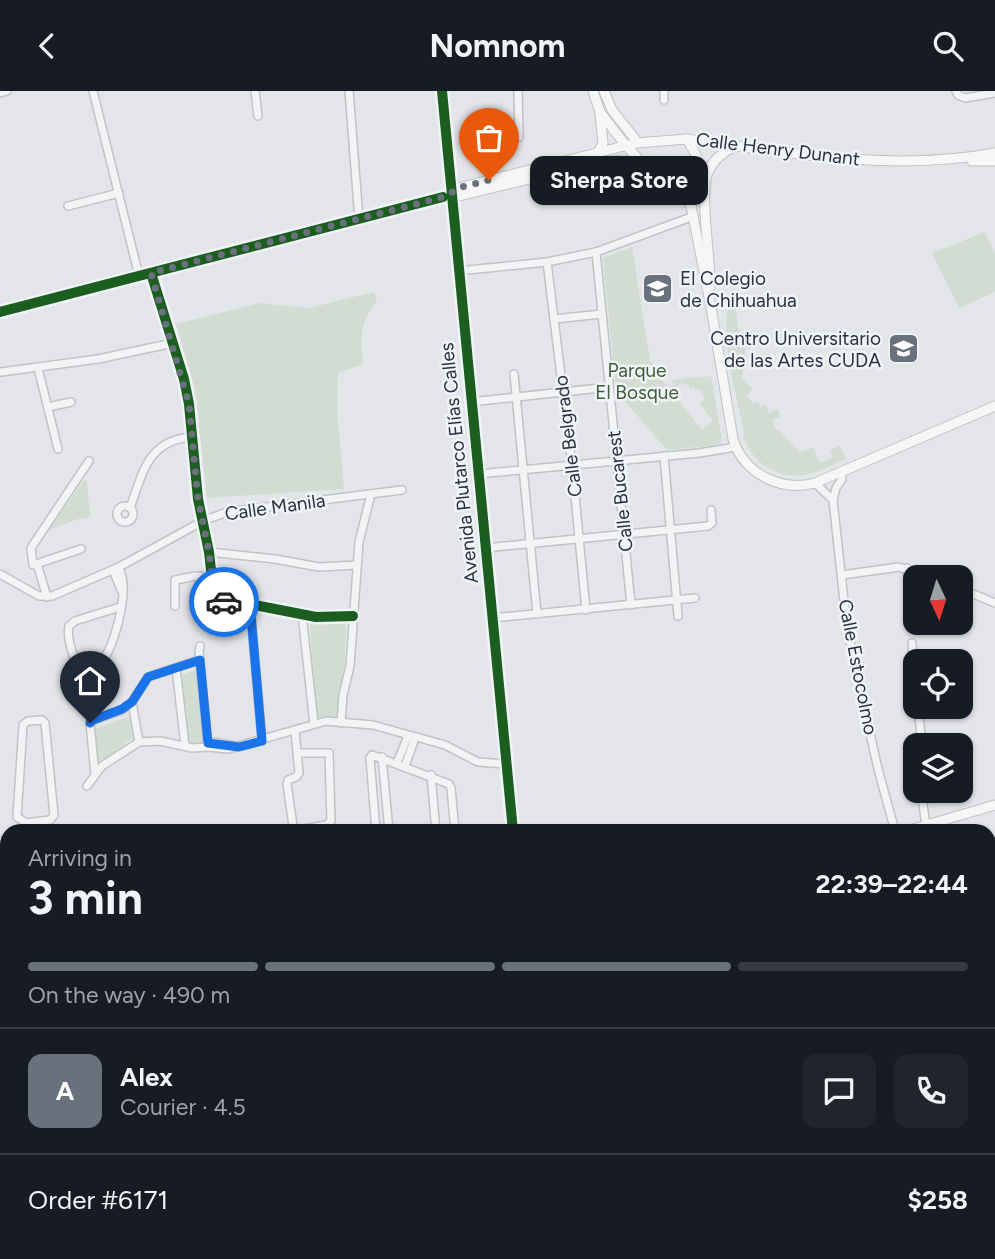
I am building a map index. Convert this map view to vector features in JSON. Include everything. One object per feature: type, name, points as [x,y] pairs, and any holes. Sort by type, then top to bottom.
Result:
[{"type":"main road","name":"Avenida Plutarco Elías Calles","points":[[442,91],[448,196],[458,271],[512,824]]},
{"type":"main road","points":[[593,91],[600,112],[603,143],[598,153]]},
{"type":"main road","points":[[604,91],[612,110],[635,139],[631,144]]},
{"type":"main road","points":[[600,112],[631,144],[642,163],[671,178],[688,199],[694,216],[700,259],[710,297],[736,447],[750,466],[770,481],[795,487],[815,483],[995,406]]},
{"type":"main road","name":"Calle Henry Dunant","points":[[448,196],[631,144],[687,139],[877,160],[934,161],[995,153]]},
{"type":"main road","points":[[671,178],[686,176],[695,168],[696,155],[687,139]]},
{"type":"main road","points":[[710,297],[706,177],[718,158],[736,145]]},
{"type":"main road","points":[[967,158],[974,162],[995,161]]},
{"type":"main road","name":"Calle Henry Dunant","points":[[448,196],[599,162],[623,160],[642,163]]},
{"type":"main road","points":[[929,824],[995,805]]},
{"type":"street","points":[[0,93],[7,91]]},
{"type":"street","points":[[93,91],[139,276]]},
{"type":"street","points":[[255,91],[258,116]]},
{"type":"street","points":[[349,91],[359,219]]},
{"type":"street","points":[[518,91],[519,137]]},
{"type":"street","points":[[956,91],[965,98],[995,93]]},
{"type":"street","points":[[68,206],[119,193]]},
{"type":"street","name":"Calle Henry Dunant","points":[[0,312],[448,196]]},
{"type":"street","points":[[458,271],[547,262],[596,253],[694,216]]},
{"type":"street","name":"Calle Bucarest","points":[[596,253],[631,605]]},
{"type":"street","name":"Calle Belgrado","points":[[547,262],[572,464],[586,610]]},
{"type":"street","points":[[151,273],[187,391],[214,597],[219,601],[322,617],[353,616]]},
{"type":"street","points":[[554,319],[603,314]]},
{"type":"street","points":[[1,372],[98,359],[173,344]]},
{"type":"street","points":[[38,368],[58,449]]},
{"type":"street","points":[[514,374],[537,614]]},
{"type":"street","points":[[470,402],[609,387]]},
{"type":"street","points":[[48,407],[71,402]]},
{"type":"street","points":[[130,508],[148,463],[158,449],[173,440],[192,437]]},
{"type":"street","points":[[478,474],[736,447]]},
{"type":"street","points":[[664,456],[678,617]]},
{"type":"street","points":[[45,597],[31,548],[89,461]]},
{"type":"street","name":"Calle Estocolmo","points":[[841,473],[842,479],[833,500],[846,619],[878,769],[893,824]]},
{"type":"street","points":[[815,483],[833,500]]},
{"type":"street","points":[[826,492],[836,488]]},
{"type":"street","name":"Calle Manila","points":[[45,597],[116,569],[203,521],[227,512],[402,490]]},
{"type":"street","points":[[341,723],[349,666],[357,565],[363,520],[371,494]]},
{"type":"street","points":[[485,548],[708,526],[712,523],[711,510]]},
{"type":"street","points":[[35,564],[82,549]]},
{"type":"street","points":[[209,552],[275,559],[319,568],[357,565]]},
{"type":"street","points":[[842,575],[891,567],[903,568]]},
{"type":"street","points":[[116,569],[124,585],[117,629],[106,657],[96,670],[89,675],[83,675],[67,633],[69,626],[75,621],[120,607]]},
{"type":"street","points":[[0,573],[45,597]]},
{"type":"street","points":[[175,606],[175,580],[211,574]]},
{"type":"street","points":[[973,594],[995,603]]},
{"type":"street","points":[[492,618],[695,599]]},
{"type":"street","points":[[250,604],[262,741]]},
{"type":"street","points":[[302,614],[314,724]]},
{"type":"street","points":[[912,643],[913,649]]},
{"type":"street","points":[[200,646],[206,745]]},
{"type":"street","points":[[95,774],[86,721],[122,709],[132,702],[148,677],[200,660]]},
{"type":"street","points":[[176,668],[185,746]]},
{"type":"street","points":[[132,702],[139,742]]},
{"type":"street","points":[[28,720],[42,720],[45,723],[54,815],[50,820],[26,823],[18,817],[24,723],[28,720]]},
{"type":"street","points":[[86,786],[95,774],[139,742],[160,741],[197,749],[206,745],[228,749],[326,721],[373,725],[445,745],[478,762],[506,764]]},
{"type":"street","points":[[293,824],[287,784],[291,778],[299,775],[295,731]]},
{"type":"street","points":[[401,764],[411,737]]},
{"type":"street","points":[[298,753],[329,753],[331,821],[327,824]]},
{"type":"street","points":[[375,824],[370,758],[372,755],[446,781],[451,789],[454,824]]},
{"type":"street","points":[[382,757],[388,824]]},
{"type":"street","points":[[431,775],[435,824]]},
{"type":"street","points":[[923,803],[926,824]]},
{"type":"green space","points":[[985,232],[995,255],[995,292],[959,308],[932,253]]},
{"type":"green space","name":"Parque El Bosque","points":[[632,247],[650,360],[667,387],[673,385],[672,380],[711,376],[722,440],[718,445],[667,450],[616,391],[603,258]],"holes":[[[682,382],[686,386],[687,384],[691,389],[693,386],[696,390],[699,388],[705,398],[700,404],[713,421],[702,430],[672,393]]]},
{"type":"green space","points":[[374,292],[377,301],[367,316],[362,331],[363,364],[338,373],[337,409],[344,489],[207,498],[195,390],[176,324],[260,303],[309,308]]},
{"type":"green space","points":[[735,299],[738,328],[746,347],[742,378],[752,389],[747,396],[753,404],[757,401],[761,407],[766,404],[768,413],[778,409],[781,417],[772,420],[777,431],[799,452],[813,448],[820,463],[833,457],[830,450],[840,446],[846,459],[809,474],[788,475],[768,468],[747,446],[727,349],[727,315],[730,300]]},
{"type":"green space","points":[[84,480],[87,481],[90,517],[49,530]]},
{"type":"green space","points":[[311,623],[344,623],[346,626],[344,674],[337,717],[317,717]]},
{"type":"green space","points":[[195,670],[198,674],[204,741],[189,744],[182,675]]},
{"type":"green space","points":[[127,717],[131,719],[135,737],[98,760],[93,730]]},
{"type":"cycle path","points":[[442,91],[512,824]]},
{"type":"cycle path","points":[[0,312],[443,197]]},
{"type":"cycle path","points":[[151,273],[184,379],[189,404],[198,499],[209,552],[214,597],[219,601],[316,617],[353,616]]},
{"type":"way so far","points":[[224,602],[216,600],[213,594],[209,552],[198,499],[184,379],[151,273],[443,197],[462,187],[489,180]]},
{"type":"place","name":"Sherpa Store","points":[[489,180]]},
{"type":"place","name":"El Colegio de Chihuahua","points":[[657,289]]},
{"type":"place","name":"Centro Universitario de las Artes CUDA","points":[[904,349]]},
{"type":"route","points":[[90,723],[132,702],[144,681],[153,674],[200,660],[208,743],[239,747],[262,741],[250,604],[224,602]]}]
